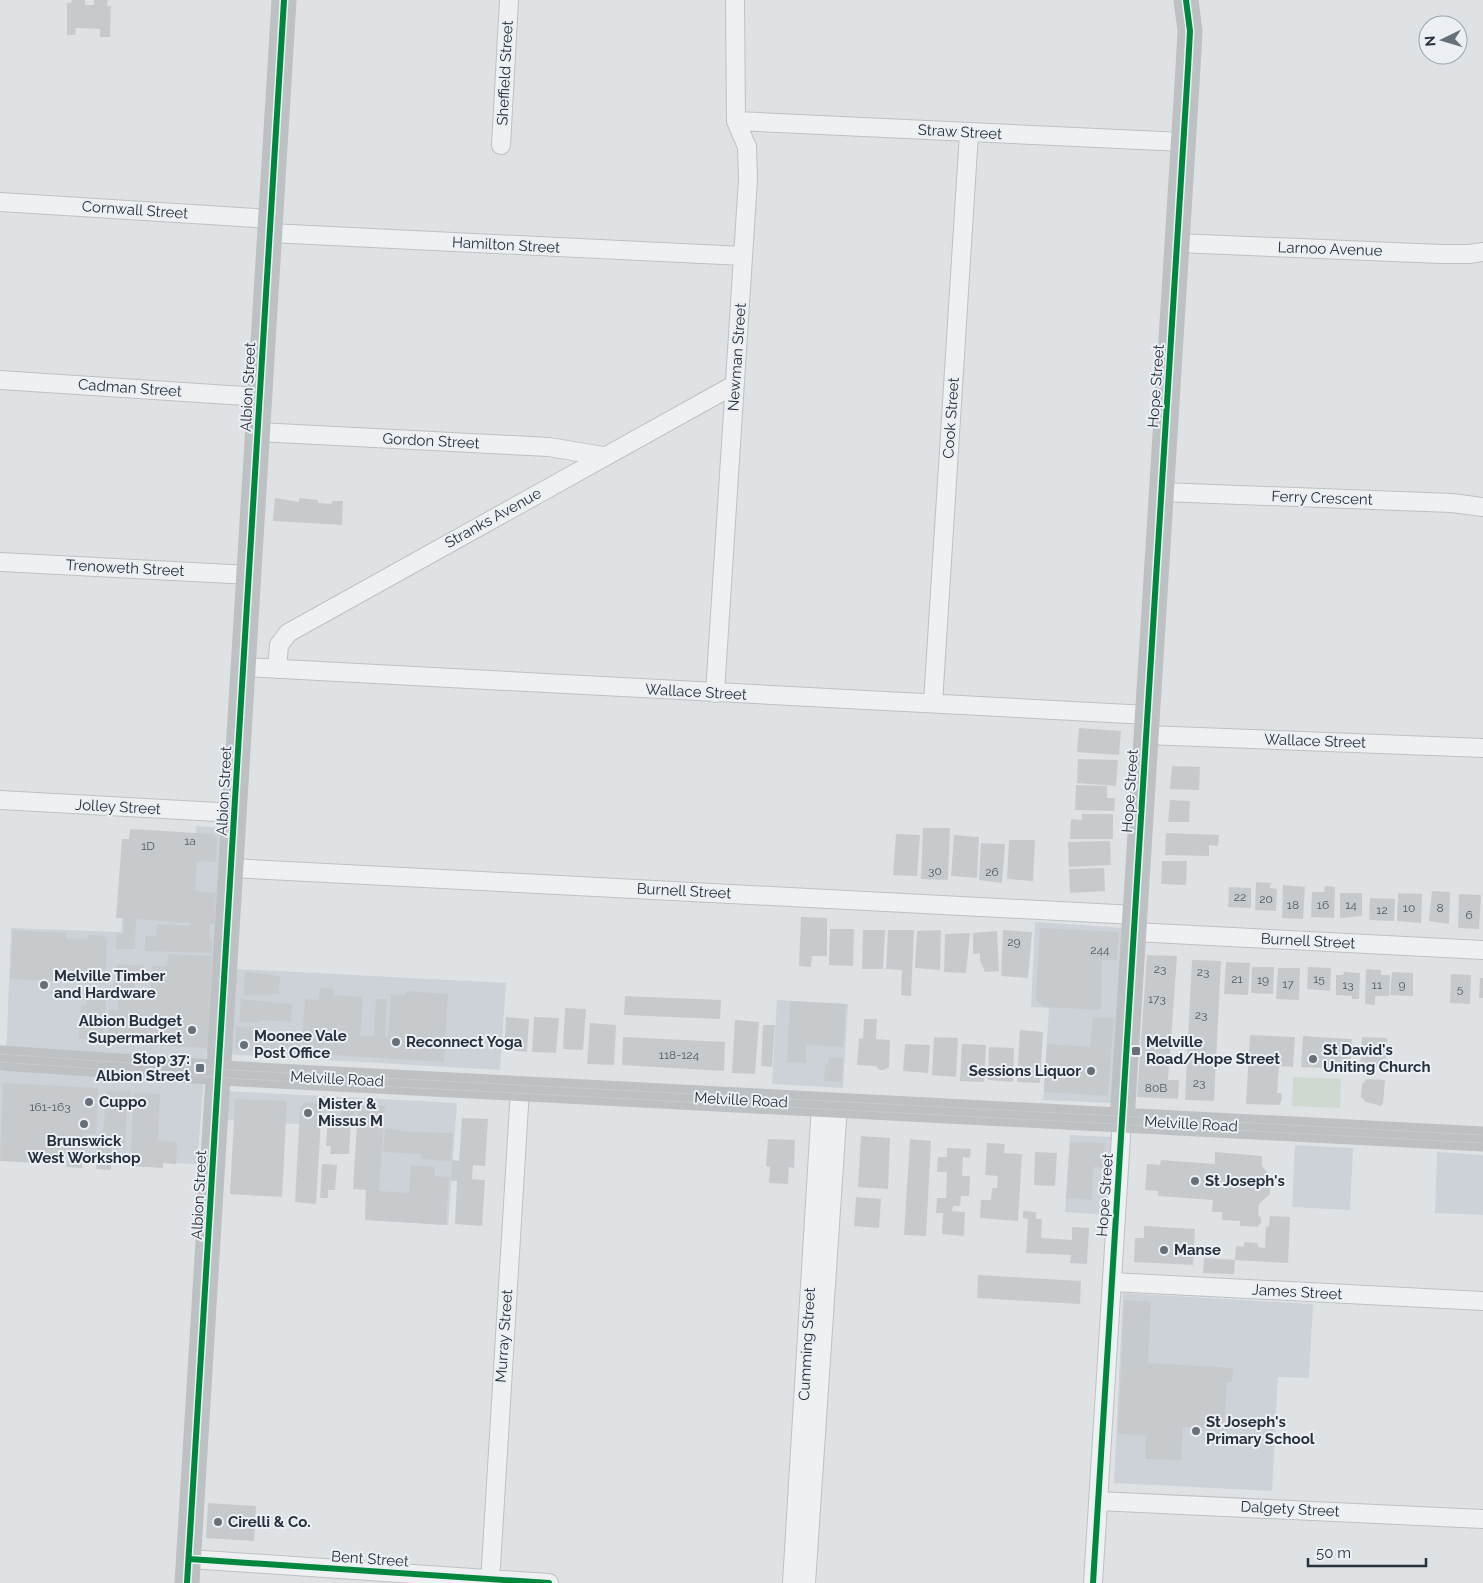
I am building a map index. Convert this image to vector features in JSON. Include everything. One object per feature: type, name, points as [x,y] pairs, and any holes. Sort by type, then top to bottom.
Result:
[{"type":"street","name":"Albion Street","points":[[188,1571],[236,813],[284,0]]},
{"type":"street","name":"Sheffield Street","points":[[501,145],[509,0]]},
{"type":"street","name":"Newman Street","points":[[715,693],[748,158],[747,148],[736,121],[735,0]]},
{"type":"street","name":"Newman Street","points":[[736,24],[740,0]]},
{"type":"street","name":"Hope Street","points":[[1186,0],[1190,31]]},
{"type":"street","name":"Hope Street","points":[[1093,1583],[1190,31],[1197,0]]},
{"type":"street","name":"Straw Street","points":[[736,121],[1183,142]]},
{"type":"street","name":"Cook Street","points":[[933,703],[969,133]]},
{"type":"street","name":"Cornwall Street","points":[[0,202],[270,226]]},
{"type":"street","name":"Hamilton Street","points":[[270,226],[743,256]]},
{"type":"street","name":"Larnoo Avenue","points":[[1177,243],[1441,254],[1483,252]]},
{"type":"street","name":"Cadman Street","points":[[0,380],[260,397]]},
{"type":"street","name":"Stranks Avenue","points":[[277,669],[279,645],[288,633],[603,456],[734,385]]},
{"type":"street","name":"Gordon Street","points":[[258,432],[549,448],[603,456]]},
{"type":"street","name":"Ferry Crescent","points":[[1162,492],[1452,503],[1483,507]]},
{"type":"street","name":"Trenoweth Street","points":[[0,562],[250,575]]},
{"type":"street","name":"Wallace Street","points":[[244,667],[933,703],[1147,725],[1483,748]]},
{"type":"street","name":"Jolley Street","points":[[0,800],[236,813]]},
{"type":"street","name":"Burnell Street","points":[[232,868],[1134,923],[1483,950]]},
{"type":"street","name":"Melville Road","points":[[0,1058],[219,1073],[1483,1139]]},
{"type":"street","name":"Murray Street","points":[[491,1581],[520,1089]]},
{"type":"street","name":"Cumming Street","points":[[806,1583],[809,1427],[829,1105]]},
{"type":"street","name":"James Street","points":[[1112,1282],[1483,1301]]},
{"type":"street","name":"Cumming Street","points":[[792,1583],[809,1427]]},
{"type":"street","name":"Dalgety Street","points":[[1098,1501],[1483,1519]]},
{"type":"street","name":"Bent Street","points":[[188,1571],[549,1583]]},
{"type":"shaded area","points":[[196,826],[226,828],[219,968],[506,983],[500,1070],[206,1053],[197,1164],[0,1156],[0,1071],[4,1071],[7,1035],[11,928],[121,932],[126,854],[194,858]]},
{"type":"shaded area","points":[[1035,922],[1124,928],[1113,1103],[1043,1100],[1049,1008],[1031,1007]]},
{"type":"shaded area","points":[[777,1000],[848,1004],[843,1088],[772,1084]]},
{"type":"shaded area","points":[[1293,1077],[1341,1079],[1340,1108],[1292,1106]]},
{"type":"shaded area","points":[[227,1091],[457,1103],[448,1225],[365,1220],[366,1190],[379,1190],[383,1129],[226,1120]]},
{"type":"shaded area","points":[[1070,1135],[1111,1137],[1106,1215],[1065,1212]]},
{"type":"shaded area","points":[[1295,1145],[1353,1148],[1350,1210],[1292,1207]]},
{"type":"shaded area","points":[[1437,1152],[1483,1155],[1483,1215],[1435,1213]]},
{"type":"shaded area","name":"St Joseph's Primary School","points":[[1123,1293],[1313,1304],[1309,1378],[1278,1377],[1272,1491],[1114,1483]]},
{"type":"building","points":[[72,0],[85,0],[85,5],[94,5],[94,0],[108,0],[107,6],[111,6],[110,37],[100,37],[100,29],[76,28],[75,35],[67,35],[67,3],[71,3]]},
{"type":"building","points":[[275,498],[299,502],[299,498],[318,500],[318,503],[332,504],[332,501],[343,501],[342,525],[273,521]]},
{"type":"building","points":[[1079,728],[1121,731],[1119,755],[1077,752]]},
{"type":"building","points":[[1078,759],[1118,760],[1116,786],[1077,783]]},
{"type":"building","points":[[1172,766],[1200,767],[1199,790],[1170,789]]},
{"type":"building","points":[[1076,785],[1107,786],[1107,798],[1115,798],[1114,811],[1075,810]]},
{"type":"building","points":[[1170,800],[1190,801],[1189,822],[1168,822]]},
{"type":"building","points":[[1082,814],[1113,814],[1113,839],[1070,839],[1071,819],[1082,820]]},
{"type":"building","points":[[923,828],[950,828],[948,880],[921,879]]},
{"type":"building","points":[[130,829],[213,834],[217,839],[216,862],[197,861],[195,891],[216,893],[214,924],[210,924],[209,939],[212,939],[212,953],[145,951],[145,936],[156,936],[157,924],[190,926],[191,923],[136,919],[135,949],[116,949],[117,934],[123,934],[124,918],[116,918],[122,839],[129,839]]},
{"type":"building","points":[[1166,833],[1219,835],[1218,846],[1209,845],[1209,856],[1165,855]]},
{"type":"building","points":[[896,834],[920,835],[917,876],[893,875]]},
{"type":"building","points":[[954,835],[979,837],[977,878],[951,876]]},
{"type":"building","points":[[1009,840],[1035,840],[1033,881],[1007,879]]},
{"type":"building","points":[[1110,841],[1111,865],[1069,867],[1068,842]]},
{"type":"building","points":[[981,843],[1005,844],[1002,883],[979,880]]},
{"type":"building","points":[[1162,861],[1187,861],[1186,885],[1161,884]]},
{"type":"building","points":[[1104,868],[1105,891],[1070,893],[1069,869]]},
{"type":"building","points":[[1256,882],[1271,883],[1270,888],[1277,889],[1276,911],[1255,910]]},
{"type":"building","points":[[1283,885],[1305,887],[1303,919],[1282,918]]},
{"type":"building","points":[[1325,886],[1335,887],[1334,918],[1311,917],[1312,892],[1324,892]]},
{"type":"building","points":[[1229,887],[1251,888],[1251,908],[1228,907]]},
{"type":"building","points":[[1432,891],[1450,892],[1449,924],[1429,921]]},
{"type":"building","points":[[1340,893],[1362,893],[1362,916],[1340,918]]},
{"type":"building","points":[[1398,893],[1422,894],[1421,923],[1397,921]]},
{"type":"building","points":[[1459,894],[1481,895],[1479,929],[1458,928]]},
{"type":"building","points":[[1370,898],[1395,899],[1394,921],[1369,920]]},
{"type":"building","points":[[801,917],[827,918],[827,956],[812,956],[811,967],[799,966]]},
{"type":"building","points":[[1040,928],[1119,932],[1117,960],[1102,960],[1101,1010],[1043,1007],[1036,999]]},
{"type":"building","points":[[830,929],[854,929],[853,966],[829,965]]},
{"type":"building","points":[[13,930],[66,933],[66,938],[87,939],[88,935],[104,936],[107,940],[105,984],[10,979]]},
{"type":"building","points":[[863,930],[885,930],[883,969],[862,969]]},
{"type":"building","points":[[888,930],[914,930],[911,996],[901,995],[902,970],[886,969]]},
{"type":"building","points":[[941,930],[940,970],[915,968],[917,931]]},
{"type":"building","points":[[1003,930],[1032,932],[1028,978],[1001,976]]},
{"type":"building","points":[[997,931],[999,971],[985,972],[980,960],[980,953],[973,954],[973,933]]},
{"type":"building","points":[[970,933],[966,973],[944,972],[945,934]]},
{"type":"building","points":[[168,954],[212,956],[207,1048],[108,1043],[109,1009],[118,1010],[118,995],[113,994],[117,964],[144,966],[144,980],[135,979],[134,996],[150,996],[152,966],[167,966]]},
{"type":"building","points":[[1147,955],[1177,956],[1168,1080],[1179,1080],[1178,1099],[1137,1097]]},
{"type":"building","points":[[1192,960],[1221,961],[1214,1101],[1185,1100]]},
{"type":"building","points":[[1226,962],[1250,963],[1248,995],[1224,994]]},
{"type":"building","points":[[1252,967],[1274,967],[1273,994],[1251,993]]},
{"type":"building","points":[[1308,967],[1331,968],[1330,991],[1307,989]]},
{"type":"building","points":[[1278,968],[1300,968],[1299,1000],[1276,999]]},
{"type":"building","points":[[1366,969],[1381,970],[1381,975],[1390,975],[1389,996],[1375,996],[1375,1005],[1365,1004]]},
{"type":"building","points":[[245,972],[280,976],[279,994],[244,995]]},
{"type":"building","points":[[1344,972],[1360,973],[1359,999],[1352,999],[1352,996],[1336,995],[1336,975],[1343,975]]},
{"type":"building","points":[[1392,972],[1413,973],[1413,996],[1390,995]]},
{"type":"building","points":[[1451,974],[1471,975],[1470,1004],[1450,1003]]},
{"type":"building","points":[[1480,978],[1483,978],[1483,998],[1479,998]]},
{"type":"building","points":[[320,988],[333,989],[333,995],[363,997],[360,1036],[374,1036],[376,999],[387,999],[385,1037],[388,1037],[391,994],[405,995],[406,991],[448,994],[444,1062],[301,1053],[305,999],[319,1000]]},
{"type":"building","points":[[87,995],[106,996],[103,1041],[79,1039],[81,1005],[86,1005]]},
{"type":"building","points":[[625,996],[721,1000],[720,1019],[624,1015]]},
{"type":"building","points":[[241,999],[292,1004],[291,1022],[260,1020],[260,1023],[239,1022]]},
{"type":"building","points":[[790,1001],[846,1004],[843,1047],[806,1045],[806,1063],[787,1062]]},
{"type":"building","points":[[565,1008],[586,1009],[583,1050],[563,1049]]},
{"type":"building","points":[[506,1017],[529,1019],[527,1052],[504,1050]]},
{"type":"building","points":[[534,1017],[559,1018],[556,1053],[532,1052]]},
{"type":"building","points":[[1093,1017],[1114,1018],[1108,1096],[1044,1092],[1047,1044],[1090,1047]]},
{"type":"building","points":[[864,1019],[877,1019],[876,1039],[890,1040],[889,1067],[884,1070],[880,1070],[876,1066],[857,1065],[859,1038],[863,1039]]},
{"type":"building","points":[[735,1020],[759,1022],[755,1074],[732,1073]]},
{"type":"building","points":[[590,1023],[616,1025],[614,1065],[587,1064]]},
{"type":"building","points":[[763,1025],[775,1025],[772,1067],[761,1066]]},
{"type":"building","points":[[236,1026],[260,1027],[260,1032],[301,1034],[300,1053],[238,1050],[235,1046]]},
{"type":"building","points":[[1020,1030],[1043,1032],[1040,1083],[1017,1082]]},
{"type":"building","points":[[1250,1035],[1295,1037],[1293,1067],[1279,1066],[1277,1093],[1281,1093],[1282,1100],[1279,1105],[1246,1104]]},
{"type":"building","points":[[1303,1036],[1352,1039],[1350,1073],[1338,1072],[1338,1069],[1301,1067]]},
{"type":"building","points":[[623,1037],[725,1042],[724,1071],[622,1065]]},
{"type":"building","points":[[934,1037],[958,1038],[956,1077],[932,1075]]},
{"type":"building","points":[[1362,1037],[1387,1038],[1385,1068],[1360,1067]]},
{"type":"building","points":[[905,1044],[930,1045],[928,1073],[903,1071]]},
{"type":"building","points":[[962,1044],[986,1045],[984,1082],[960,1081]]},
{"type":"building","points":[[989,1047],[1014,1048],[1013,1082],[988,1080]]},
{"type":"building","points":[[829,1057],[843,1058],[842,1082],[824,1081],[825,1064],[828,1064]]},
{"type":"building","points":[[1367,1079],[1385,1080],[1383,1104],[1381,1106],[1366,1102],[1361,1097],[1362,1084]]},
{"type":"building","points":[[3,1083],[98,1088],[96,1134],[84,1134],[82,1168],[66,1167],[67,1156],[34,1154],[34,1163],[0,1161]]},
{"type":"building","points":[[106,1090],[131,1091],[130,1109],[127,1109],[125,1149],[112,1148],[111,1170],[96,1169],[98,1138],[103,1138]]},
{"type":"building","points":[[134,1093],[160,1094],[158,1141],[177,1142],[176,1164],[163,1163],[163,1168],[130,1166]]},
{"type":"building","points":[[235,1099],[287,1101],[282,1197],[230,1194]]},
{"type":"building","points":[[305,1102],[322,1103],[316,1204],[295,1202],[300,1109]]},
{"type":"building","points":[[342,1103],[355,1104],[354,1121],[351,1121],[349,1154],[330,1154],[331,1146],[326,1146],[328,1115],[341,1115]]},
{"type":"building","points":[[358,1105],[385,1106],[379,1191],[409,1193],[411,1165],[435,1167],[435,1176],[449,1177],[446,1225],[365,1220],[366,1190],[353,1189]]},
{"type":"building","points":[[462,1118],[488,1119],[485,1166],[473,1165],[472,1179],[485,1180],[482,1226],[455,1224],[457,1181],[451,1181],[452,1160],[459,1161]]},
{"type":"building","points":[[385,1128],[408,1132],[453,1133],[451,1161],[421,1159],[421,1154],[383,1152]]},
{"type":"building","points":[[861,1136],[890,1138],[888,1189],[858,1187]]},
{"type":"building","points":[[768,1139],[795,1140],[794,1168],[789,1167],[788,1184],[769,1183],[770,1167],[766,1166]]},
{"type":"building","points":[[910,1139],[931,1141],[926,1236],[904,1235]]},
{"type":"building","points":[[1070,1142],[1105,1143],[1104,1168],[1093,1167],[1092,1200],[1066,1198]]},
{"type":"building","points":[[987,1143],[1005,1144],[1004,1153],[1022,1154],[1018,1221],[980,1218],[981,1200],[991,1200],[992,1188],[997,1188],[998,1176],[985,1175]]},
{"type":"building","points":[[947,1148],[971,1149],[970,1158],[963,1157],[962,1176],[970,1176],[969,1196],[961,1196],[960,1206],[953,1206],[952,1211],[965,1212],[964,1236],[942,1234],[943,1213],[936,1213],[937,1198],[946,1198],[947,1172],[937,1172],[938,1157],[947,1157]]},
{"type":"building","points":[[1035,1152],[1057,1153],[1055,1186],[1034,1185]]},
{"type":"building","points":[[1215,1152],[1262,1156],[1262,1166],[1271,1177],[1270,1194],[1259,1204],[1258,1215],[1261,1218],[1261,1223],[1257,1227],[1240,1226],[1240,1221],[1222,1220],[1222,1212],[1212,1212],[1213,1200],[1158,1196],[1158,1191],[1145,1190],[1147,1164],[1160,1165],[1161,1160],[1215,1164]]},
{"type":"building","points":[[322,1164],[337,1165],[335,1190],[328,1190],[328,1198],[320,1198]]},
{"type":"building","points":[[856,1197],[881,1199],[879,1228],[854,1226]]},
{"type":"building","points":[[1023,1211],[1036,1212],[1036,1219],[1042,1219],[1041,1238],[1072,1240],[1072,1227],[1089,1228],[1087,1264],[1070,1263],[1071,1255],[1026,1253],[1028,1219],[1023,1218]]},
{"type":"building","points":[[1270,1216],[1290,1217],[1288,1263],[1235,1260],[1236,1246],[1244,1247],[1244,1242],[1258,1243],[1258,1247],[1265,1248],[1266,1226],[1269,1227]]},
{"type":"building","name":"Manse","points":[[1144,1226],[1195,1229],[1193,1265],[1134,1262],[1135,1238],[1144,1238]]},
{"type":"building","points":[[1204,1258],[1235,1260],[1234,1274],[1203,1273]]},
{"type":"building","points":[[978,1275],[1081,1281],[1080,1304],[977,1298]]},
{"type":"building","points":[[1124,1300],[1151,1302],[1148,1363],[1233,1368],[1232,1382],[1227,1382],[1224,1429],[1183,1427],[1181,1460],[1145,1459],[1146,1435],[1118,1434]]},
{"type":"building","points":[[208,1503],[256,1506],[254,1541],[206,1538]]},
{"type":"tram line","points":[[0,1054],[231,1070],[1483,1135]]},
{"type":"tram line","points":[[0,1062],[243,1079],[1483,1143]]},
{"type":"cycle path","points":[[187,1583],[284,0]]},
{"type":"cycle path","points":[[1093,1583],[1188,68],[1190,31],[1186,0]]},
{"type":"cycle path","points":[[189,1559],[549,1583]]},
{"type":"place","name":"Melville Timber and Hardware","points":[[44,985]]},
{"type":"place","name":"Albion Budget Supermarket","points":[[192,1030]]},
{"type":"place","name":"Reconnect Yoga","points":[[396,1042]]},
{"type":"place","name":"Moonee Vale Post Office","points":[[244,1045]]},
{"type":"place","name":"Melville Road/Hope Street","points":[[1136,1051]]},
{"type":"place","name":"St David's Uniting Church","points":[[1313,1059]]},
{"type":"place","name":"Stop 37: Albion Street","points":[[200,1068]]},
{"type":"place","name":"Sessions Liquor","points":[[1091,1071]]},
{"type":"place","name":"Cuppo","points":[[89,1102]]},
{"type":"place","name":"Mister & Missus M","points":[[308,1113]]},
{"type":"place","name":"Brunswick West Workshop","points":[[84,1124]]},
{"type":"place","name":"St Joseph's","points":[[1195,1181]]},
{"type":"place","name":"Manse","points":[[1164,1250]]},
{"type":"place","name":"St Joseph's Primary School","points":[[1196,1431]]},
{"type":"place","name":"Cirelli & Co.","points":[[218,1522]]}]
